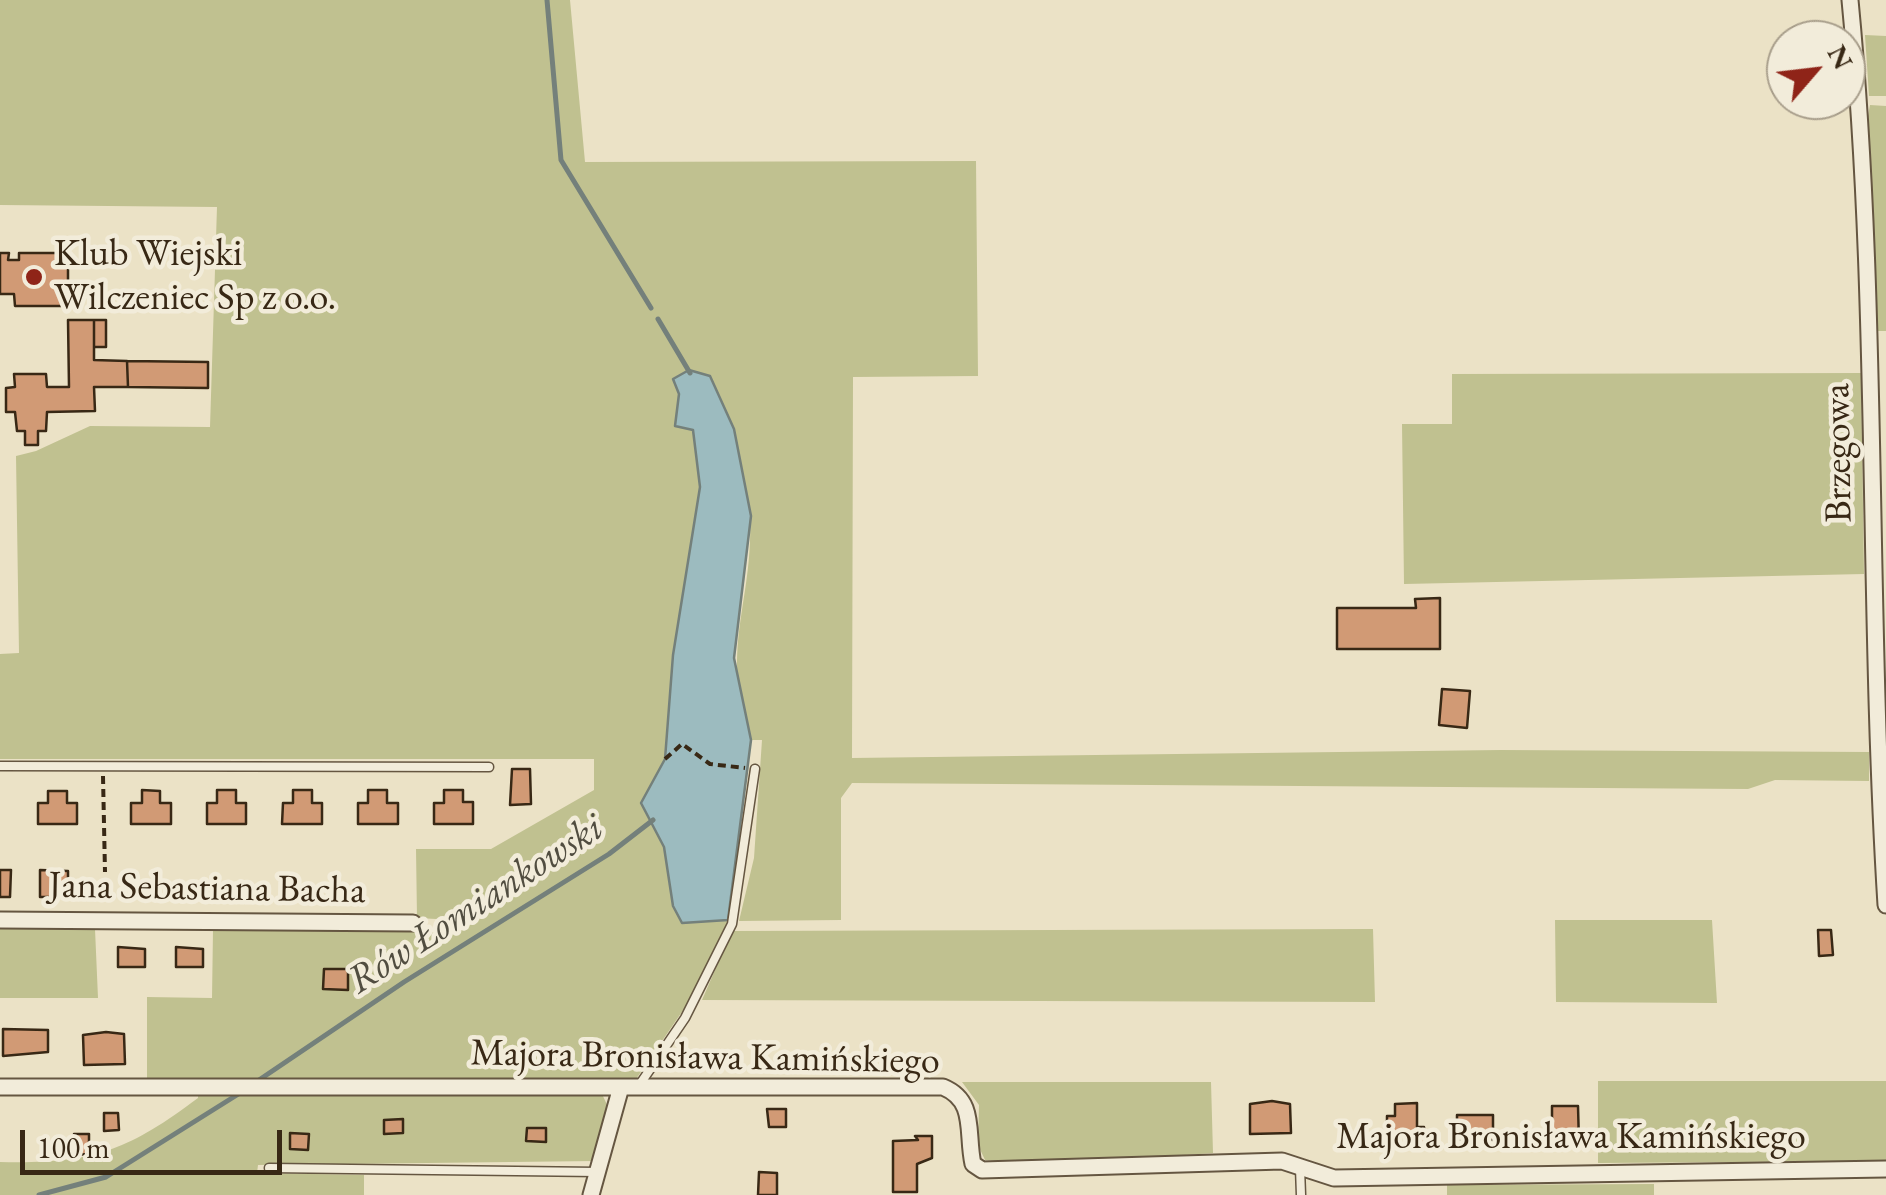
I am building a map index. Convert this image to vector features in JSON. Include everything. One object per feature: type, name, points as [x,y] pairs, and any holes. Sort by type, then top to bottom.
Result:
[{"type":"street","name":"Brzegowa","points":[[1850,0],[1878,338],[1878,777],[1886,904]]},
{"type":"street","name":"Jana Sebastiana Bacha","points":[[0,920],[413,924]]},
{"type":"street","name":"Majora Bronisława Kamińskiego","points":[[0,1087],[943,1087],[962,1097],[968,1107],[973,1164],[982,1170],[1300,1163],[1334,1178],[1886,1169]]},
{"type":"street","points":[[591,1195],[630,1087]]},
{"type":"lane","points":[[0,766],[489,766]]},
{"type":"lane","points":[[630,1087],[685,1018],[732,924],[755,769]]},
{"type":"lane","points":[[1300,1163],[1301,1195]]},
{"type":"lane","points":[[269,1168],[598,1172]]},
{"type":"path","points":[[665,759],[682,744],[710,764],[755,769]]},
{"type":"path","points":[[103,766],[105,872]]},
{"type":"green space","points":[[0,0],[570,0],[585,162],[976,161],[978,376],[853,377],[852,758],[1501,750],[1869,752],[1869,781],[1775,780],[1748,789],[852,783],[841,798],[841,920],[739,921],[754,858],[762,740],[751,740],[738,680],[737,653],[750,520],[730,473],[674,379],[679,394],[675,426],[693,429],[700,487],[673,655],[665,759],[641,803],[664,847],[682,922],[728,920],[690,1000],[634,1082],[147,1079],[147,997],[212,998],[213,930],[466,928],[475,921],[417,918],[416,849],[491,849],[594,790],[594,759],[0,759],[0,654],[19,653],[16,456],[90,426],[210,427],[217,207],[0,205]]},
{"type":"green space","points":[[1866,35],[1886,36],[1886,96],[1869,96]]},
{"type":"green space","points":[[1870,105],[1886,106],[1886,331],[1875,331],[1866,127]]},
{"type":"green space","points":[[1861,373],[1864,574],[1404,584],[1402,424],[1452,424],[1452,374]]},
{"type":"green space","points":[[1555,920],[1712,920],[1717,1003],[1556,1002]]},
{"type":"green space","points":[[0,929],[95,929],[98,998],[0,998]]},
{"type":"green space","points":[[1373,929],[1375,1002],[702,1000],[732,931]]},
{"type":"green space","points":[[1598,1081],[1886,1081],[1886,1161],[1598,1163]]},
{"type":"green space","points":[[962,1082],[1211,1082],[1213,1153],[1044,1165],[985,1160],[978,1145],[979,1105]]},
{"type":"green space","points":[[198,1091],[255,1095],[602,1094],[609,1109],[595,1161],[258,1165],[257,1173],[364,1175],[364,1195],[0,1195],[0,1162],[59,1160],[106,1151],[128,1143],[173,1116],[198,1098]]},
{"type":"green space","points":[[1654,1184],[1654,1195],[1447,1195],[1447,1185]]},
{"type":"water","points":[[689,370],[710,376],[734,429],[751,516],[734,658],[751,740],[728,920],[682,923],[673,906],[664,847],[641,803],[665,759],[673,655],[700,487],[693,430],[675,426],[679,394],[673,379]]},
{"type":"building","name":"Klub Wiejski Wilczeniec Sp z o.o.","points":[[0,253],[9,253],[8,260],[19,260],[19,253],[57,253],[57,260],[68,260],[68,306],[15,306],[14,294],[0,294]]},
{"type":"building","points":[[68,320],[94,320],[94,360],[127,361],[128,387],[94,387],[95,411],[47,412],[46,431],[38,431],[38,445],[25,445],[25,431],[17,431],[15,412],[6,412],[6,388],[15,387],[14,374],[46,374],[47,387],[69,387]]},
{"type":"building","points":[[94,320],[106,320],[106,347],[94,347]]},
{"type":"building","points":[[127,361],[208,362],[208,388],[128,387]]},
{"type":"building","points":[[1440,598],[1440,649],[1337,649],[1337,608],[1416,608],[1415,599]]},
{"type":"building","points":[[1442,689],[1470,691],[1467,728],[1439,725]]},
{"type":"building","points":[[512,769],[530,769],[531,804],[510,805]]},
{"type":"building","points":[[142,790],[160,791],[160,803],[171,803],[171,824],[131,824],[131,803],[142,803]]},
{"type":"building","points":[[217,790],[236,790],[236,803],[246,803],[246,824],[207,824],[207,803],[217,803]]},
{"type":"building","points":[[293,790],[312,790],[312,803],[322,803],[322,824],[282,824],[283,803],[293,803]]},
{"type":"building","points":[[368,790],[387,790],[387,803],[398,803],[398,824],[358,824],[358,803],[368,803]]},
{"type":"building","points":[[444,790],[463,790],[463,802],[473,802],[473,824],[434,824],[434,803],[444,803]]},
{"type":"building","points":[[48,791],[67,791],[67,803],[77,803],[77,824],[38,824],[38,803],[48,803]]},
{"type":"building","points":[[0,870],[11,870],[10,897],[0,897]]},
{"type":"building","points":[[40,870],[68,871],[68,897],[40,897]]},
{"type":"building","points":[[1818,930],[1831,930],[1833,955],[1819,956]]},
{"type":"building","points":[[118,947],[145,949],[145,967],[118,967]]},
{"type":"building","points":[[176,947],[203,949],[203,967],[176,967]]},
{"type":"building","points":[[324,969],[348,969],[348,990],[323,989]]},
{"type":"building","points":[[3,1029],[48,1030],[48,1052],[3,1056]]},
{"type":"building","points":[[124,1034],[125,1064],[84,1065],[83,1035]]},
{"type":"building","points":[[1417,1103],[1417,1127],[1424,1127],[1425,1145],[1408,1145],[1408,1136],[1387,1134],[1387,1116],[1395,1116],[1395,1104]]},
{"type":"building","points":[[1250,1104],[1290,1104],[1291,1133],[1250,1134]]},
{"type":"building","points":[[1552,1106],[1578,1106],[1579,1143],[1552,1143]]},
{"type":"building","points":[[767,1109],[786,1109],[786,1127],[769,1127]]},
{"type":"building","points":[[104,1113],[118,1113],[119,1130],[104,1131]]},
{"type":"building","points":[[1457,1115],[1493,1115],[1493,1140],[1457,1140]]},
{"type":"building","points":[[403,1119],[403,1133],[384,1134],[384,1120]]},
{"type":"building","points":[[527,1128],[546,1128],[546,1142],[526,1141]]},
{"type":"building","points":[[290,1133],[309,1134],[308,1150],[290,1149]]},
{"type":"building","points":[[74,1134],[89,1134],[89,1154],[74,1155]]},
{"type":"building","points":[[915,1136],[932,1136],[932,1158],[917,1164],[917,1192],[893,1192],[893,1141],[918,1140]]},
{"type":"building","points":[[759,1172],[777,1173],[777,1195],[758,1195]]},
{"type":"waterway","name":"Rów Łomiankowski","points":[[547,0],[561,160],[651,308]]},
{"type":"waterway","name":"Rów Łomiankowski","points":[[658,319],[690,373]]},
{"type":"waterway","name":"Rów Łomiankowski","points":[[259,1080],[404,982],[609,854],[653,820]]},
{"type":"waterway","name":"Rów Łomiankowski","points":[[39,1195],[106,1177],[240,1093]]},
{"type":"place","name":"Klub Wiejski Wilczeniec Sp z o.o.","points":[[34,277]]}]
